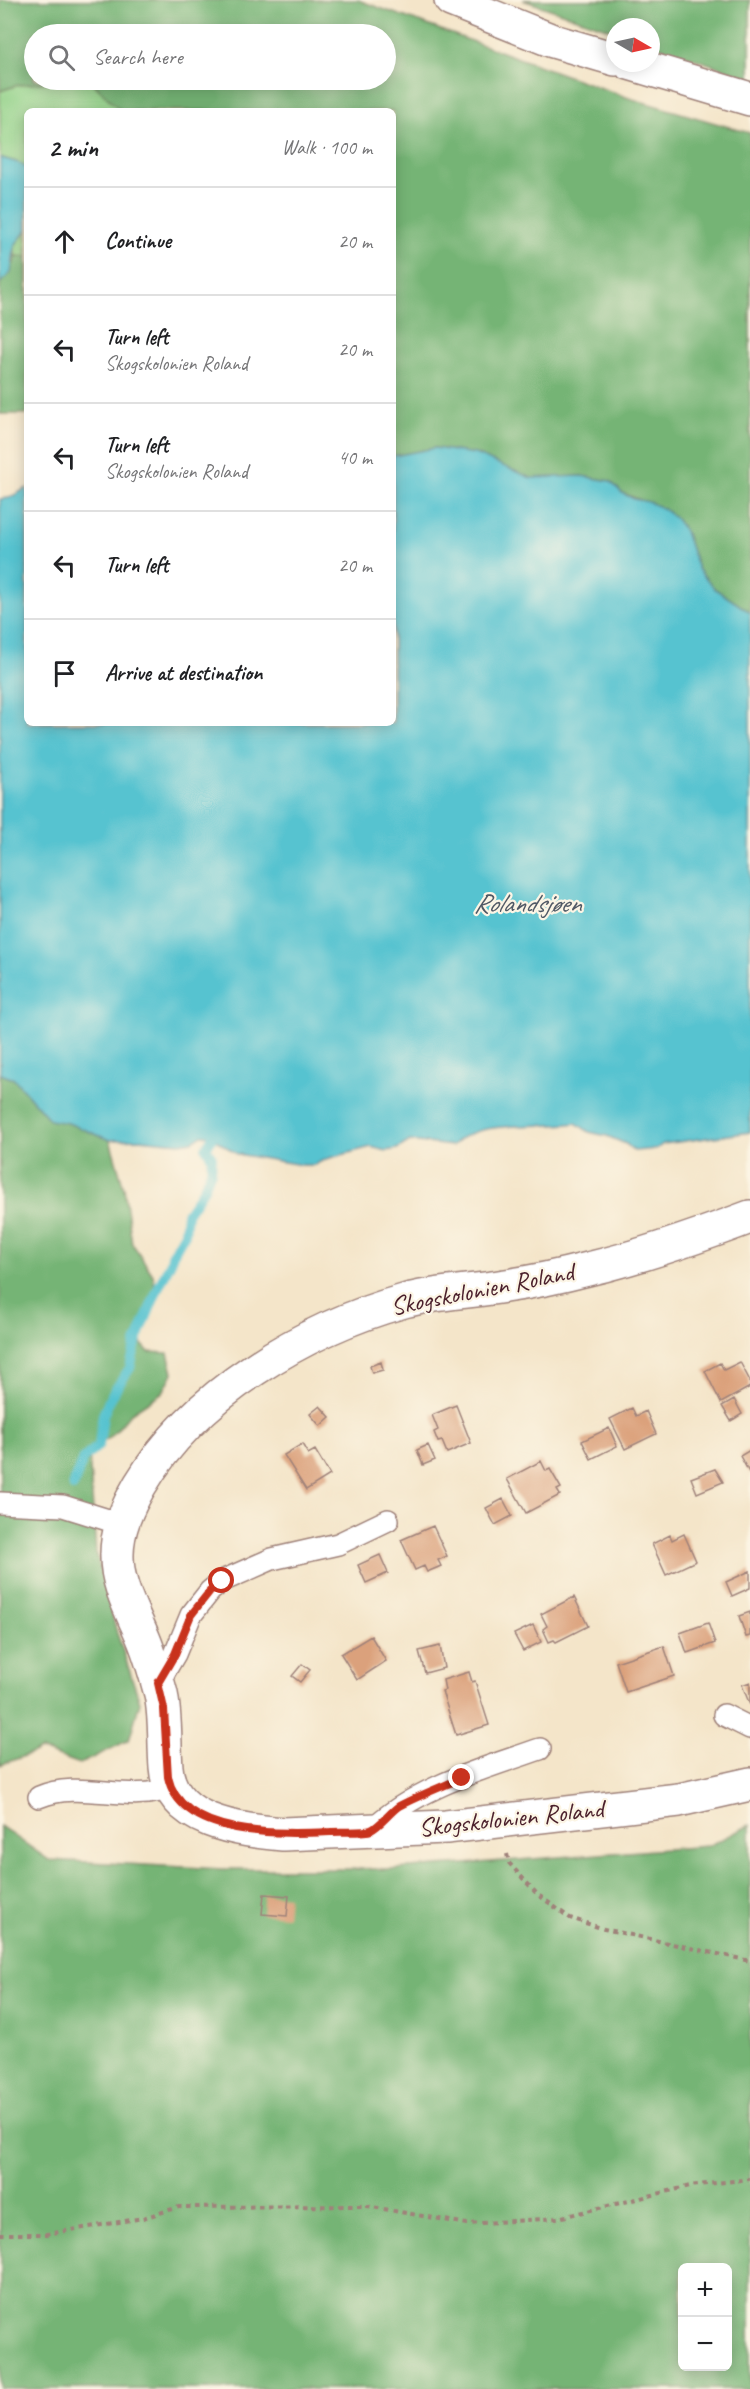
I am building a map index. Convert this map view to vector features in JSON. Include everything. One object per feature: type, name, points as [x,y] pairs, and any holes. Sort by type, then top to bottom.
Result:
[{"type":"street","points":[[451,0],[553,40],[606,56]]},
{"type":"street","points":[[659,72],[750,99]]},
{"type":"street","name":"Skogskolonien Roland","points":[[750,1217],[689,1240],[607,1264],[503,1287],[426,1296],[377,1309],[325,1331],[246,1375],[195,1415],[153,1464],[122,1524],[116,1556],[122,1590],[145,1641],[158,1683],[164,1709],[166,1767],[170,1788],[176,1797],[196,1814],[216,1822],[283,1834],[446,1827],[679,1800],[750,1784]]},
{"type":"lane","points":[[0,1503],[63,1506],[122,1524]]},
{"type":"lane","points":[[158,1683],[175,1654],[191,1615],[204,1597],[222,1581],[272,1559],[338,1544],[388,1520]]},
{"type":"lane","points":[[724,1715],[750,1728]]},
{"type":"lane","points":[[371,1830],[398,1807],[462,1778],[540,1749]]},
{"type":"lane","points":[[39,1797],[59,1791],[149,1794],[170,1788]]},
{"type":"path","points":[[497,1821],[509,1863],[537,1894],[570,1918],[604,1929],[750,1961]]},
{"type":"path","points":[[0,2234],[47,2234],[143,2218],[179,2207],[367,2206],[467,2224],[558,2218],[690,2186],[750,2180]]},
{"type":"green space","points":[[0,0],[358,0],[629,98],[750,133],[750,612],[715,589],[698,569],[686,534],[677,520],[664,509],[622,493],[610,481],[581,476],[531,479],[475,454],[435,448],[396,455],[396,108],[118,108],[100,90],[396,90],[396,24],[24,24],[24,84],[0,91]]},
{"type":"green space","points":[[523,0],[750,0],[750,78],[660,47],[660,18],[606,18],[606,28]]},
{"type":"green space","points":[[24,84],[24,90],[100,90],[118,108],[24,108],[24,166],[0,157],[0,91]]},
{"type":"green space","points":[[24,234],[24,257],[15,256],[15,245]]},
{"type":"green space","points":[[15,256],[24,257],[24,414],[0,414],[0,283],[14,263]]},
{"type":"green space","points":[[0,1074],[14,1079],[50,1120],[68,1123],[110,1140],[124,1188],[132,1243],[153,1275],[157,1301],[140,1342],[149,1352],[168,1353],[173,1373],[163,1392],[131,1413],[116,1431],[89,1454],[96,1553],[117,1633],[140,1702],[129,1740],[80,1764],[41,1750],[0,1765]]},
{"type":"green space","points":[[750,1825],[750,2389],[0,2389],[0,1826],[49,1860],[223,1869],[396,1869],[708,1846]]},
{"type":"water","points":[[0,157],[24,166],[24,234],[15,245],[11,273],[0,283]]},
{"type":"water","name":"Rolandsjøen","points":[[435,448],[475,454],[531,478],[581,476],[610,481],[622,493],[664,509],[677,520],[686,534],[698,569],[715,589],[750,612],[750,1132],[663,1144],[656,1149],[634,1151],[626,1144],[589,1132],[576,1123],[510,1126],[477,1131],[463,1137],[452,1146],[410,1141],[397,1149],[386,1151],[371,1147],[326,1159],[314,1165],[302,1165],[237,1154],[210,1136],[202,1135],[193,1141],[180,1143],[139,1139],[110,1140],[68,1123],[50,1120],[14,1079],[0,1074],[0,499],[9,498],[24,490],[24,726],[396,726],[396,455]]},
{"type":"building","points":[[381,1362],[383,1370],[372,1373],[370,1366]]},
{"type":"building","points":[[740,1362],[750,1381],[750,1387],[721,1403],[705,1371],[720,1363],[724,1370]]},
{"type":"building","points":[[734,1399],[742,1414],[731,1421],[722,1406]]},
{"type":"building","points":[[456,1405],[471,1443],[447,1453],[442,1441],[438,1442],[434,1432],[438,1430],[432,1415]]},
{"type":"building","points":[[320,1406],[330,1417],[320,1426],[310,1414]]},
{"type":"building","points":[[632,1408],[636,1416],[646,1411],[656,1434],[625,1449],[610,1419]]},
{"type":"building","points":[[609,1428],[617,1446],[591,1459],[582,1441]]},
{"type":"building","points":[[302,1444],[308,1454],[315,1450],[330,1475],[306,1490],[284,1455]]},
{"type":"building","points":[[428,1445],[435,1460],[423,1465],[417,1450]]},
{"type":"building","points":[[750,1450],[750,1474],[740,1456]]},
{"type":"building","points":[[541,1461],[546,1471],[550,1469],[561,1488],[557,1490],[560,1495],[526,1513],[507,1479]]},
{"type":"building","points":[[715,1469],[723,1482],[697,1493],[691,1478]]},
{"type":"building","points":[[503,1499],[512,1516],[495,1525],[486,1508]]},
{"type":"building","points":[[433,1526],[447,1556],[438,1560],[441,1566],[427,1572],[424,1566],[415,1570],[401,1540]]},
{"type":"building","points":[[684,1534],[696,1561],[666,1575],[652,1544],[670,1535],[672,1540]]},
{"type":"building","points":[[380,1555],[388,1573],[366,1583],[358,1565]]},
{"type":"building","points":[[750,1571],[750,1588],[732,1596],[726,1582]]},
{"type":"building","points":[[574,1597],[588,1626],[556,1642],[554,1640],[549,1642],[543,1629],[547,1626],[541,1614]]},
{"type":"building","points":[[750,1612],[750,1636],[746,1637],[739,1616]]},
{"type":"building","points":[[708,1623],[715,1643],[687,1653],[680,1633]]},
{"type":"building","points":[[533,1625],[541,1642],[523,1651],[514,1634]]},
{"type":"building","points":[[371,1636],[386,1661],[357,1680],[341,1654]]},
{"type":"building","points":[[440,1646],[444,1668],[425,1673],[419,1651]]},
{"type":"building","points":[[664,1646],[674,1676],[626,1692],[616,1662]]},
{"type":"building","points":[[302,1664],[310,1670],[300,1682],[292,1676]]},
{"type":"building","points":[[469,1672],[472,1682],[475,1681],[489,1725],[456,1735],[442,1691],[445,1690],[443,1680]]},
{"type":"building","points":[[750,1682],[750,1705],[742,1685]]},
{"type":"building","points":[[264,1894],[289,1896],[287,1916],[262,1914]]},
{"type":"waterway","points":[[73,1486],[83,1459],[99,1445],[103,1415],[111,1396],[130,1368],[136,1343],[159,1286],[185,1233],[187,1214],[203,1190],[211,1171],[212,1157],[206,1148],[212,1138]]},
{"type":"route","points":[[222,1581],[199,1603],[191,1615],[175,1654],[158,1683],[164,1709],[166,1767],[170,1788],[176,1797],[196,1814],[235,1827],[283,1834],[371,1830],[398,1807],[462,1778]]}]
